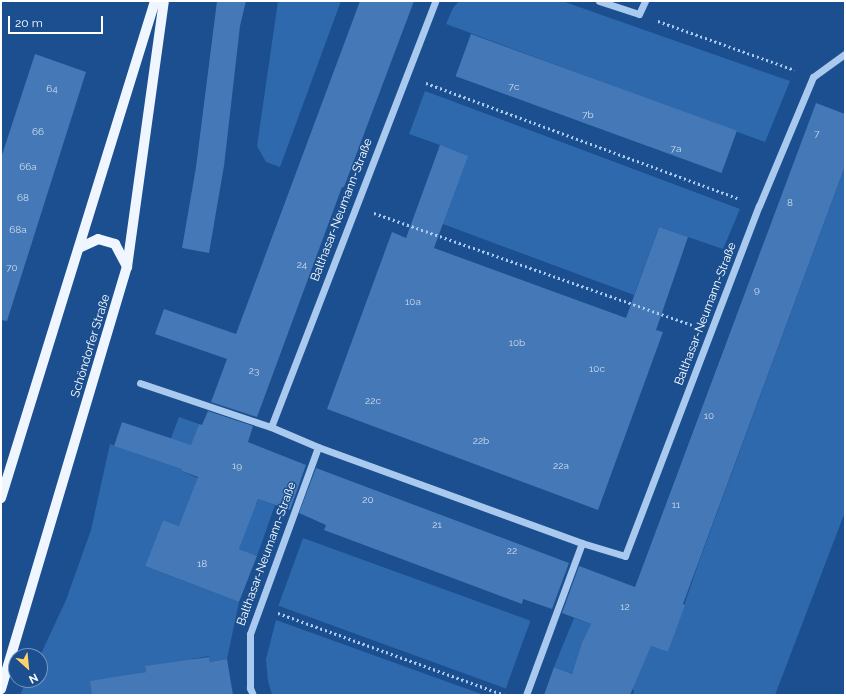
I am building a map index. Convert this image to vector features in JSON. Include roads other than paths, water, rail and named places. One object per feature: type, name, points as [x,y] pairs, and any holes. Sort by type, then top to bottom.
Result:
[{"type":"main road","points":[[1,498],[155,1]]},
{"type":"main road","name":"Schöndorfer Straße","points":[[1,689],[128,267],[164,1]]},
{"type":"main road","points":[[79,248],[98,239],[115,244],[128,267]]},
{"type":"street","name":"Balthasar-Neumann-Straße","points":[[271,427],[435,1]]},
{"type":"street","points":[[599,1],[639,14],[645,1]]},
{"type":"street","name":"Balthasar-Neumann-Straße","points":[[140,383],[271,427],[318,447],[582,543],[625,556],[759,206],[813,76],[845,54]]},
{"type":"street","name":"Balthasar-Neumann-Straße","points":[[253,695],[250,688],[250,634],[318,447]]},
{"type":"street","points":[[526,695],[582,543]]}]
